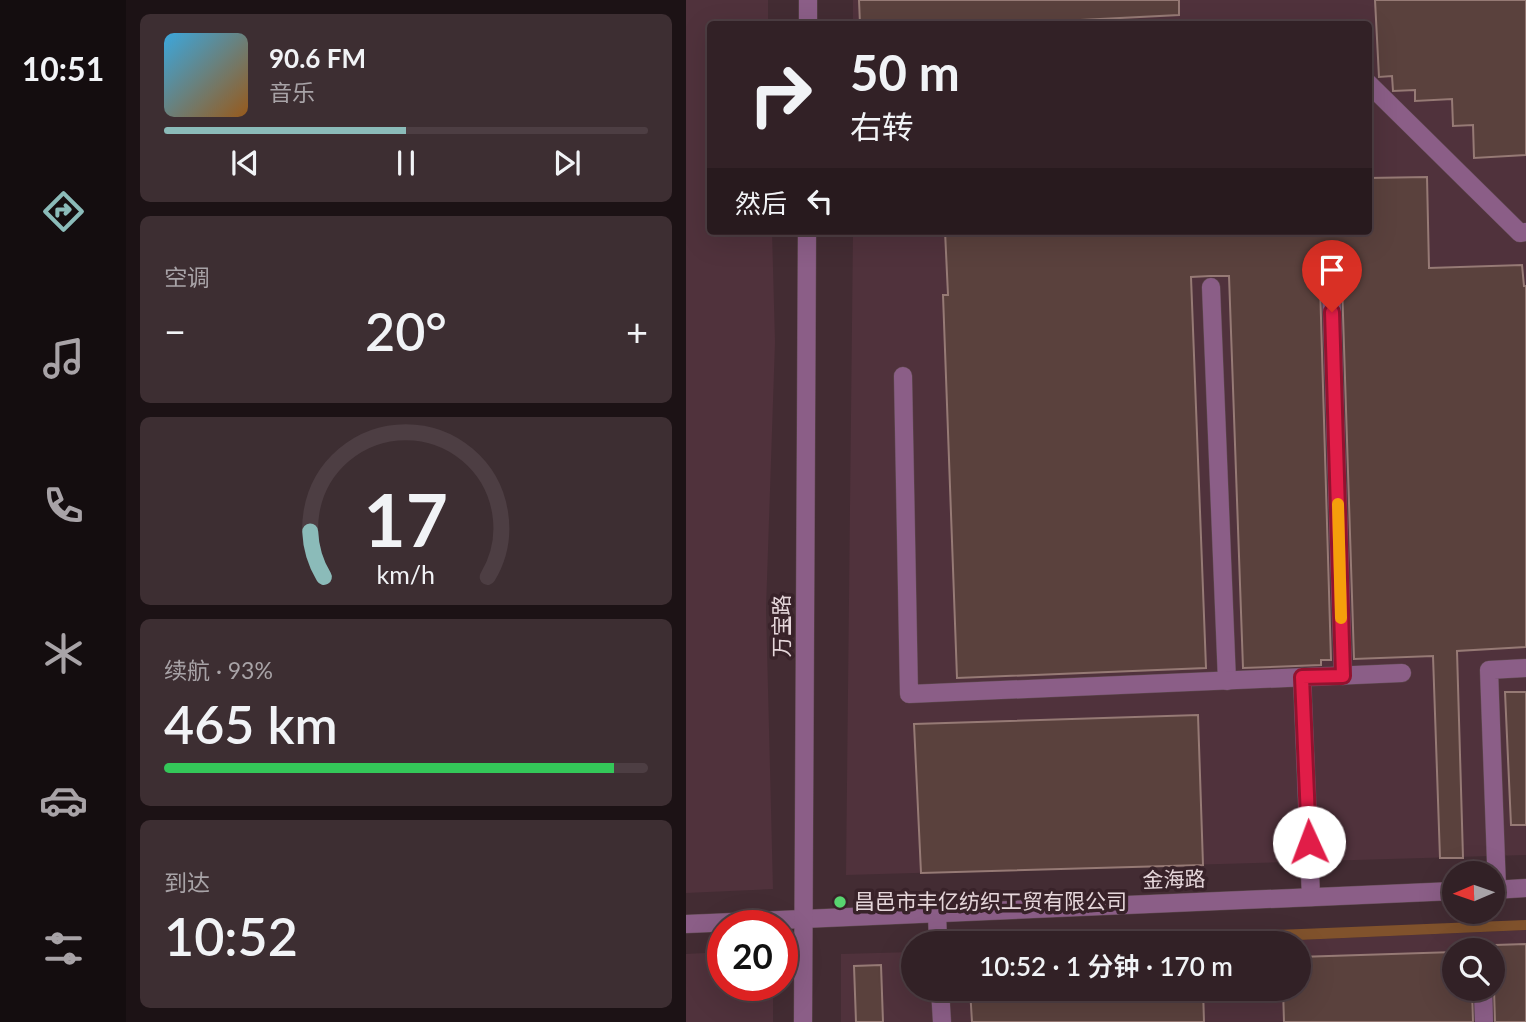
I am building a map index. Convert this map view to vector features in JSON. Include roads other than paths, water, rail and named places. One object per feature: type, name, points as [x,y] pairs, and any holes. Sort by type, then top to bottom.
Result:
[{"type":"street","points":[[808,0],[808,21]]},
{"type":"street","points":[[1372,87],[1520,233],[1526,232]]},
{"type":"street","name":"万宝路","points":[[803,1022],[807,235]]},
{"type":"street","points":[[1331,284],[1343,676]]},
{"type":"street","points":[[1211,287],[1227,681]]},
{"type":"street","points":[[903,376],[909,694],[1402,673]]},
{"type":"street","points":[[1494,861],[1489,670],[1526,668]]},
{"type":"street","points":[[1302,677],[1311,897]]},
{"type":"street","points":[[1505,889],[1526,888]]},
{"type":"street","name":"金海路","points":[[686,924],[1442,892]]},
{"type":"street","points":[[937,913],[938,931]]},
{"type":"street","points":[[941,1001],[942,1022]]},
{"type":"street","points":[[1483,1001],[1484,1022]]},
{"type":"place","name":"昌邑市丰亿纺织工贸有限公司","points":[[840,902]]}]
